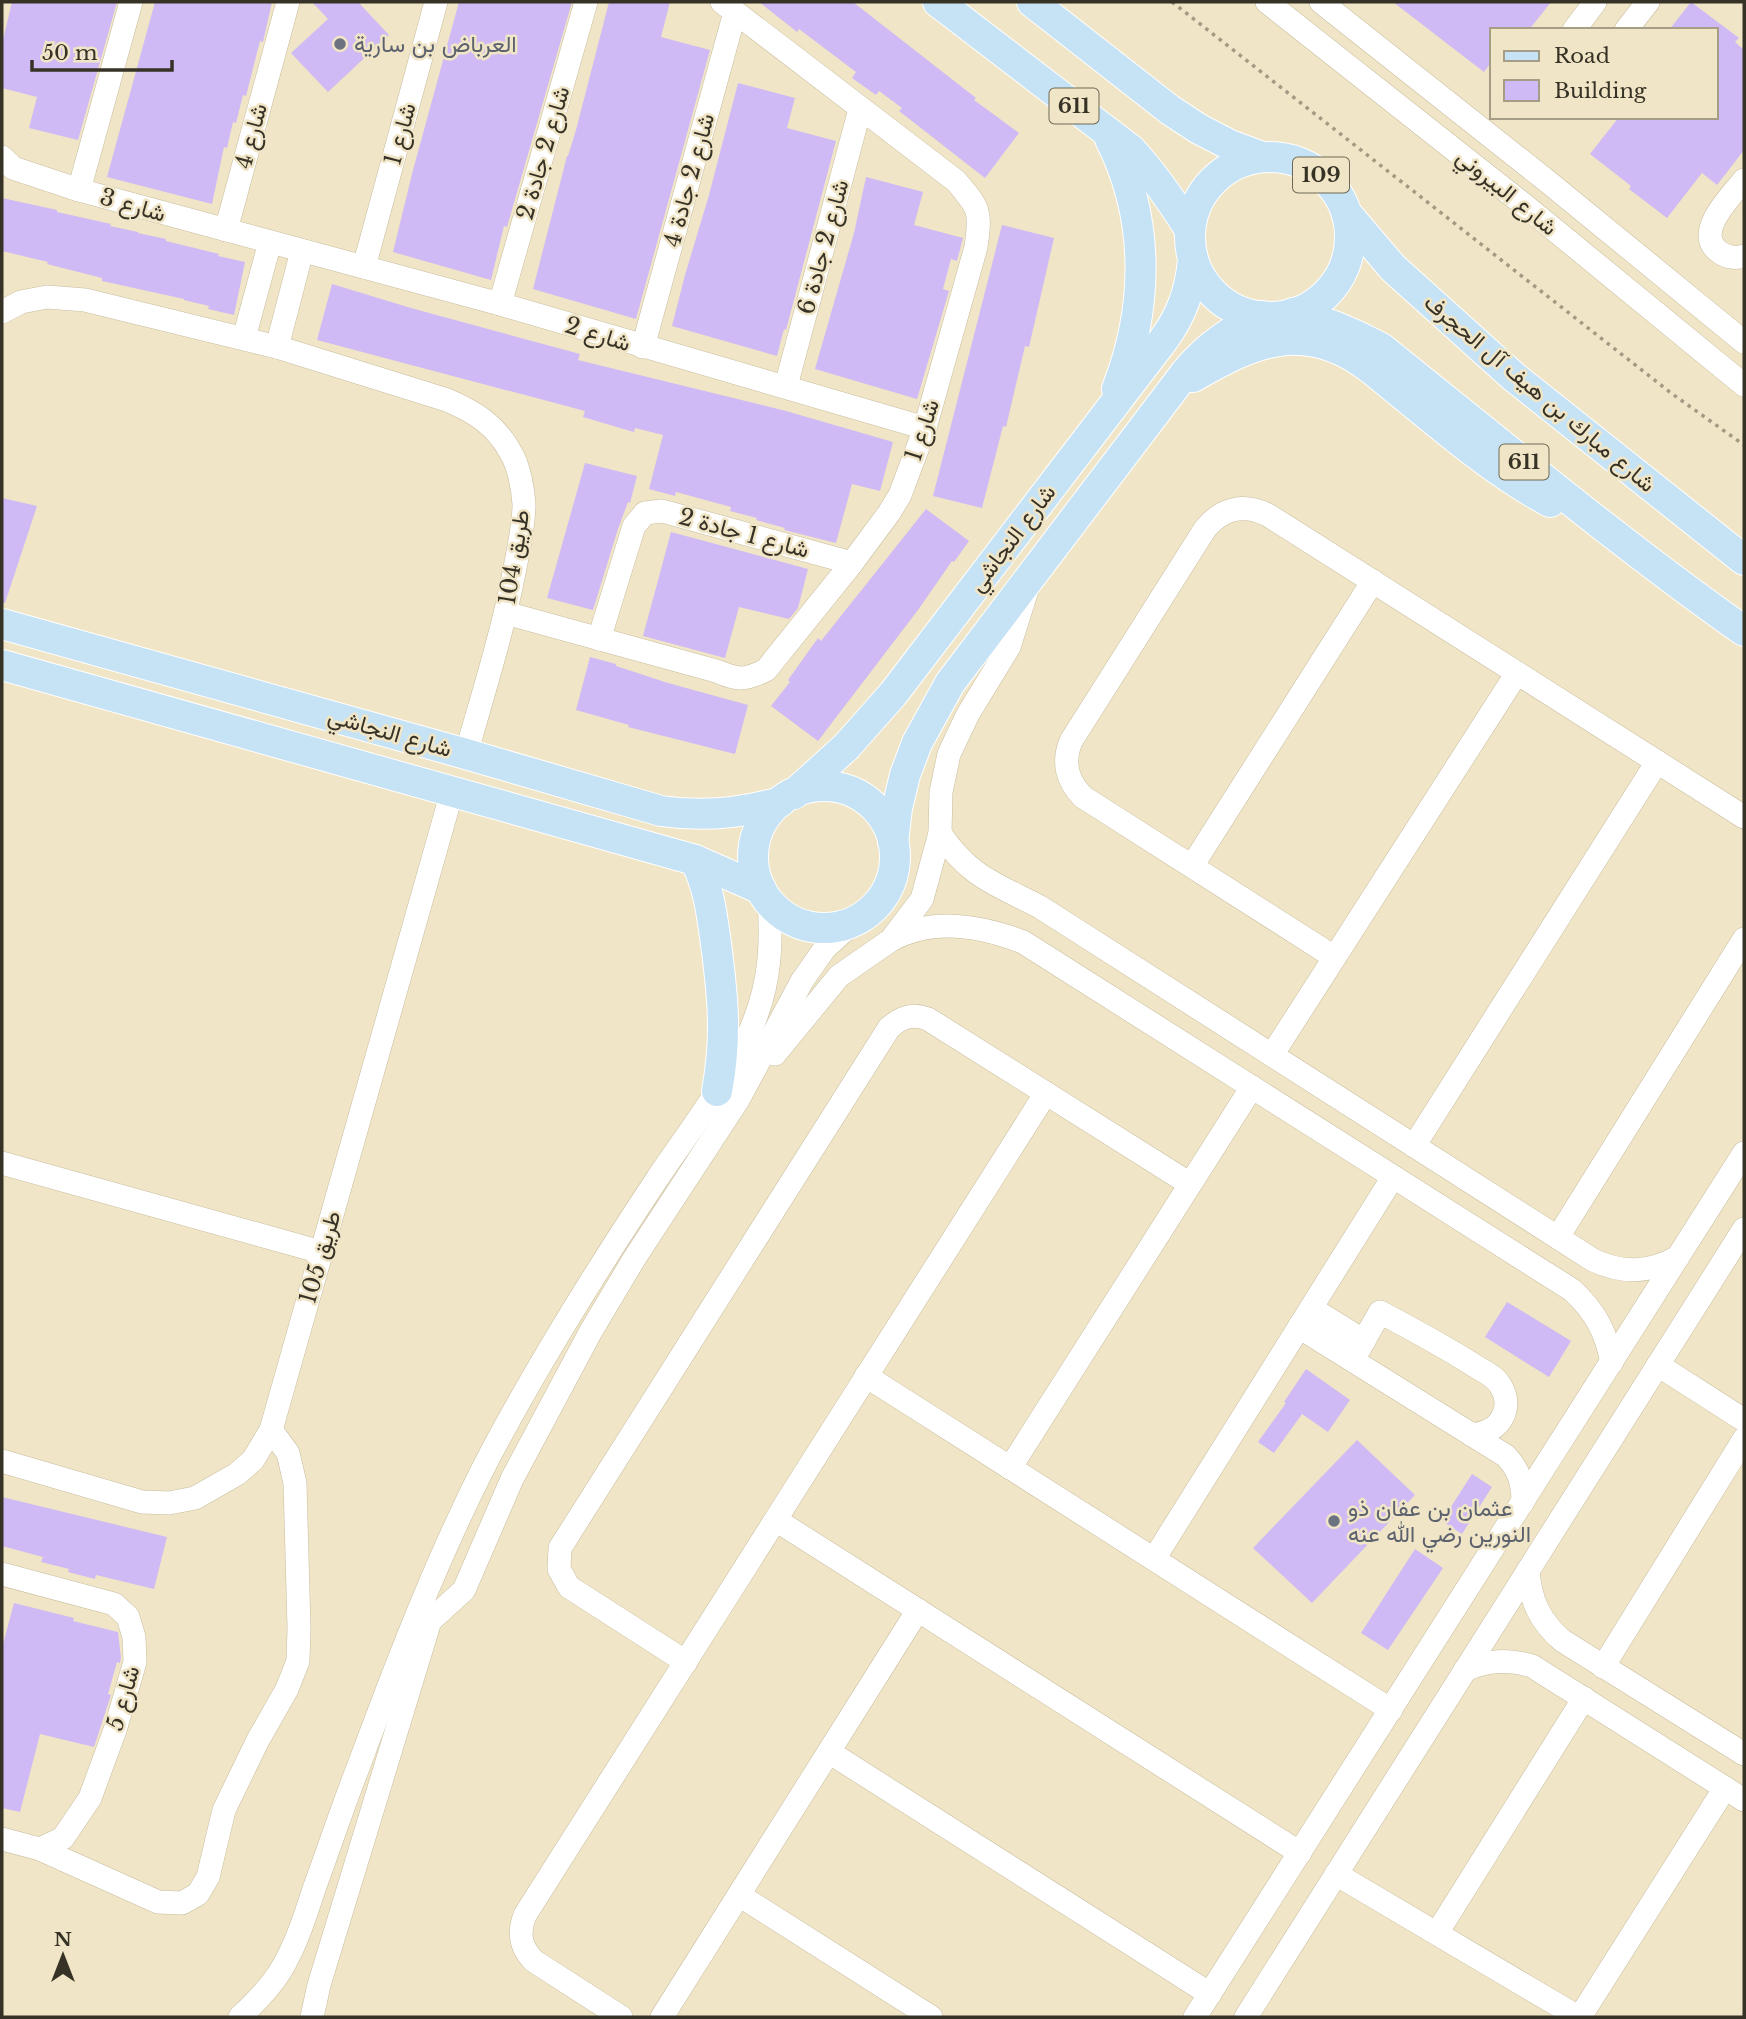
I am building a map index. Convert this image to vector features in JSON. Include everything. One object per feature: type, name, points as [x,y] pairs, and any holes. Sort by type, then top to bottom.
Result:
[{"type":"main road","name":"611","points":[[938,2],[1131,150],[1173,201],[1190,230]]},
{"type":"main road","name":"611","points":[[1032,2],[1170,110],[1199,129],[1262,158]]},
{"type":"main road","points":[[1105,129],[1133,200],[1142,250],[1135,330],[1109,410]]},
{"type":"main road","name":"109","points":[[1247,160],[1293,160],[1321,175],[1340,199],[1347,214],[1350,245],[1340,275],[1321,299],[1293,313],[1262,316],[1247,313],[1219,299],[1199,275],[1193,260],[1190,230],[1199,200],[1213,181],[1232,166],[1247,160]]},
{"type":"main road","name":"شارع مبارك بن هيف آل الحجرف","points":[[1347,214],[1393,268],[1514,377],[1744,559]]},
{"type":"main road","name":"شارع النجاشي","points":[[2,624],[661,811],[685,814],[733,813],[787,798],[846,747],[885,704],[1177,321],[1186,302],[1193,260]]},
{"type":"main road","name":"611","points":[[1293,313],[1353,332],[1381,348],[1600,523],[1744,631]]},
{"type":"main road","name":"شارع النجاشي","points":[[893,842],[905,775],[917,743],[950,683],[1171,390],[1202,354],[1220,338],[1262,316]]},
{"type":"main road","points":[[1171,390],[1229,358],[1270,343],[1296,340],[1321,343],[1353,356],[1513,481],[1555,505],[1600,523]]},
{"type":"main road","name":"شارع النجاشي","points":[[2,665],[695,860],[765,896]]},
{"type":"main road","points":[[199,720],[213,707],[215,696],[211,682]]},
{"type":"main road","points":[[254,736],[251,713],[264,697]]},
{"type":"main road","points":[[808,789],[840,789],[868,802],[880,813],[893,842],[893,873],[880,901],[856,921],[841,926],[809,927],[780,913],[765,896],[755,874],[753,858],[760,827],[769,813],[787,798],[808,789]]},
{"type":"main road","points":[[695,860],[709,894],[723,993],[727,1095]]},
{"type":"street","points":[[79,190],[131,2]]},
{"type":"street","name":"شارع 4","points":[[226,230],[288,2]]},
{"type":"street","name":"شارع 1","points":[[364,267],[436,2]]},
{"type":"street","name":"شارع 2 جادة 2","points":[[500,304],[586,2]]},
{"type":"street","name":"شارع البيروني","points":[[1267,2],[1486,174],[1744,385]]},
{"type":"street","name":"شارع البيروني","points":[[1321,2],[1744,342]]},
{"type":"street","points":[[1576,28],[1595,2]]},
{"type":"street","points":[[1628,28],[1648,2]]},
{"type":"street","name":"شارع 1","points":[[506,614],[737,679],[753,676],[766,670],[889,513],[900,495],[925,428],[976,247],[980,222],[976,205],[956,181],[728,7]]},
{"type":"street","name":"شارع 2 جادة 4","points":[[643,347],[728,7]]},
{"type":"street","name":"شارع 2 جادة 6","points":[[786,386],[860,109]]},
{"type":"street","points":[[1486,174],[1501,175],[1507,170],[1510,152]]},
{"type":"street","name":"شارع 3","points":[[2,157],[13,168],[79,190],[270,242]]},
{"type":"street","points":[[1523,204],[1521,195],[1524,185],[1530,180],[1547,181]]},
{"type":"street","points":[[1744,180],[1717,214],[1710,228],[1714,249],[1737,258],[1744,256]]},
{"type":"street","points":[[244,338],[270,242]]},
{"type":"street","name":"شارع 2","points":[[270,242],[500,304],[925,428]]},
{"type":"street","points":[[277,346],[302,251]]},
{"type":"street","name":"طريق 104","points":[[2,312],[21,302],[47,297],[85,300],[244,338],[447,400],[473,411],[496,431],[513,455],[524,505],[506,614],[466,754]]},
{"type":"street","points":[[1334,957],[1083,797],[1068,775],[1066,758],[1071,741],[1198,541],[1220,514],[1239,508],[1259,510],[1744,817]]},
{"type":"street","name":"شارع 1 جادة 2","points":[[599,639],[634,526],[645,513],[662,511],[852,563]]},
{"type":"street","points":[[891,940],[922,899],[940,833],[942,792],[949,754],[968,714],[1009,647],[1031,575]]},
{"type":"street","points":[[1192,866],[1373,581]]},
{"type":"street","points":[[1272,1055],[1517,673]]},
{"type":"street","points":[[1414,1146],[1657,762]]},
{"type":"street","name":"طريق 105","points":[[2,1461],[142,1502],[170,1503],[195,1498],[237,1474],[253,1460],[271,1430],[452,792]]},
{"type":"street","points":[[940,833],[950,848],[976,874],[1040,907],[1593,1259],[1621,1270],[1651,1269],[1678,1257]]},
{"type":"street","points":[[312,2017],[319,1985],[430,1620],[464,1590],[512,1479],[591,1331],[727,1095],[764,993],[770,963],[771,932],[765,896]]},
{"type":"street","points":[[240,2017],[259,1999],[279,1973],[295,1944],[358,1766],[418,1615],[486,1463],[539,1366],[607,1256],[727,1095],[813,964],[832,941],[856,921]]},
{"type":"street","points":[[727,1095],[839,976],[891,940],[905,932],[953,926],[1000,933],[1023,942],[1572,1290],[1599,1322],[1612,1362]]},
{"type":"street","points":[[1558,1237],[1744,939]]},
{"type":"street","points":[[686,1662],[569,1587],[559,1569],[560,1548],[895,1022],[911,1016],[928,1019],[1190,1184]]},
{"type":"street","points":[[1010,1468],[1252,1087]]},
{"type":"street","points":[[621,2017],[534,1961],[522,1945],[521,1925],[1046,1093]]},
{"type":"street","points":[[1195,2017],[1744,1153]]},
{"type":"street","points":[[2,1163],[321,1252]]},
{"type":"street","points":[[1154,1559],[1393,1177]]},
{"type":"street","points":[[1247,2017],[1744,1229]]},
{"type":"street","points":[[1358,1350],[1380,1312],[1456,1354],[1499,1383],[1505,1394],[1506,1406],[1502,1418],[1495,1427],[1472,1435]]},
{"type":"street","points":[[1305,1317],[1358,1350],[1472,1435],[1506,1456],[1521,1481],[1523,1502]]},
{"type":"street","points":[[1658,1365],[1744,1420]]},
{"type":"street","points":[[866,1376],[1391,1710]]},
{"type":"street","points":[[2,1839],[40,1849],[158,1902],[182,1903],[198,1894],[208,1877],[224,1810],[258,1740],[287,1689],[298,1661],[295,1483],[288,1453],[271,1430]]},
{"type":"street","points":[[1604,1667],[1744,1439]]},
{"type":"street","points":[[776,1520],[1300,1853]]},
{"type":"street","points":[[1528,1570],[1532,1598],[1544,1622],[1563,1642],[1744,1754]]},
{"type":"street","name":"شارع 5","points":[[2,1574],[114,1604],[128,1617],[134,1637],[135,1662],[116,1730],[90,1797],[63,1838],[40,1849]]},
{"type":"street","points":[[662,2017],[918,1610]]},
{"type":"street","points":[[1336,1874],[1579,2017],[1735,1794],[1532,1666],[1518,1662],[1491,1661],[1465,1670]]},
{"type":"street","points":[[1437,1933],[1584,1698]]},
{"type":"street","points":[[829,1752],[1210,1994]]},
{"type":"street","points":[[739,1895],[931,2017]]},
{"type":"path","points":[[1172,2],[1660,384],[1744,445]]},
{"type":"building","points":[[12,2],[117,2],[78,140],[29,128],[37,97],[2,88],[2,44]]},
{"type":"building","points":[[155,2],[272,2],[246,96],[243,95],[236,123],[233,122],[227,148],[224,147],[212,204],[107,177]]},
{"type":"building","name":"العرباض بن سارية","points":[[312,2],[358,2],[389,35],[328,92],[291,53],[328,19]]},
{"type":"building","points":[[459,2],[572,2],[507,227],[504,226],[491,280],[393,252]]},
{"type":"building","points":[[609,2],[670,2],[661,37],[710,50],[636,319],[533,289]]},
{"type":"building","points":[[759,2],[853,2],[1019,133],[985,178],[899,111],[902,108],[879,91],[876,95],[852,78],[856,72]]},
{"type":"building","points":[[1393,2],[1551,2],[1531,28],[1490,28],[1490,64],[1484,72]]},
{"type":"building","points":[[1691,2],[1739,38],[1735,42],[1744,50],[1744,150],[1717,185],[1702,173],[1667,218],[1590,154],[1617,119],[1718,119],[1718,28],[1671,28]]},
{"type":"building","points":[[738,83],[795,98],[787,128],[836,141],[777,356],[672,326]]},
{"type":"building","points":[[866,177],[923,192],[914,225],[963,238],[957,261],[951,259],[943,289],[949,291],[917,399],[815,369],[854,233]]},
{"type":"building","points":[[2,198],[111,224],[110,226],[245,262],[234,315],[208,309],[209,306],[184,299],[102,281],[102,278],[2,251]]},
{"type":"building","points":[[1002,225],[1054,238],[1029,347],[1025,346],[1006,427],[1003,426],[982,508],[933,496]]},
{"type":"building","points":[[332,284],[580,354],[578,360],[786,411],[893,442],[880,491],[852,484],[836,543],[784,530],[785,528],[756,520],[757,518],[730,511],[731,507],[676,492],[675,496],[649,489],[663,435],[635,428],[634,432],[583,417],[585,411],[317,340]]},
{"type":"building","points":[[585,463],[637,476],[593,610],[547,598]]},
{"type":"building","points":[[2,498],[37,506],[5,603],[2,603]]},
{"type":"building","points":[[926,509],[969,541],[818,741],[771,706],[818,638],[821,641]]},
{"type":"building","points":[[671,532],[808,569],[798,608],[789,619],[739,607],[725,658],[643,636]]},
{"type":"building","points":[[590,657],[668,683],[748,705],[735,754],[628,727],[629,725],[576,710]]},
{"type":"building","points":[[1507,1302],[1571,1341],[1549,1377],[1485,1337]]},
{"type":"building","points":[[1306,1369],[1350,1400],[1328,1432],[1302,1414],[1274,1453],[1258,1442]]},
{"type":"building","name":"عثمان بن عفان ذو النورين رضي الله عنه","points":[[1357,1440],[1415,1495],[1312,1603],[1253,1548]]},
{"type":"building","points":[[1472,1474],[1492,1487],[1462,1534],[1442,1521]]},
{"type":"building","points":[[2,1497],[167,1537],[154,1589],[96,1575],[95,1579],[68,1572],[69,1569],[41,1562],[43,1557],[2,1546]]},
{"type":"building","points":[[1415,1549],[1443,1568],[1388,1650],[1361,1633]]},
{"type":"building","points":[[14,1603],[118,1632],[121,1658],[120,1663],[117,1662],[108,1694],[111,1695],[94,1747],[40,1734],[20,1812],[2,1808],[2,1648]]},
{"type":"place","name":"العرباض بن سارية","points":[[340,44]]},
{"type":"place","name":"عثمان بن عفان ذو النورين رضي الله عنه","points":[[1334,1521]]}]
